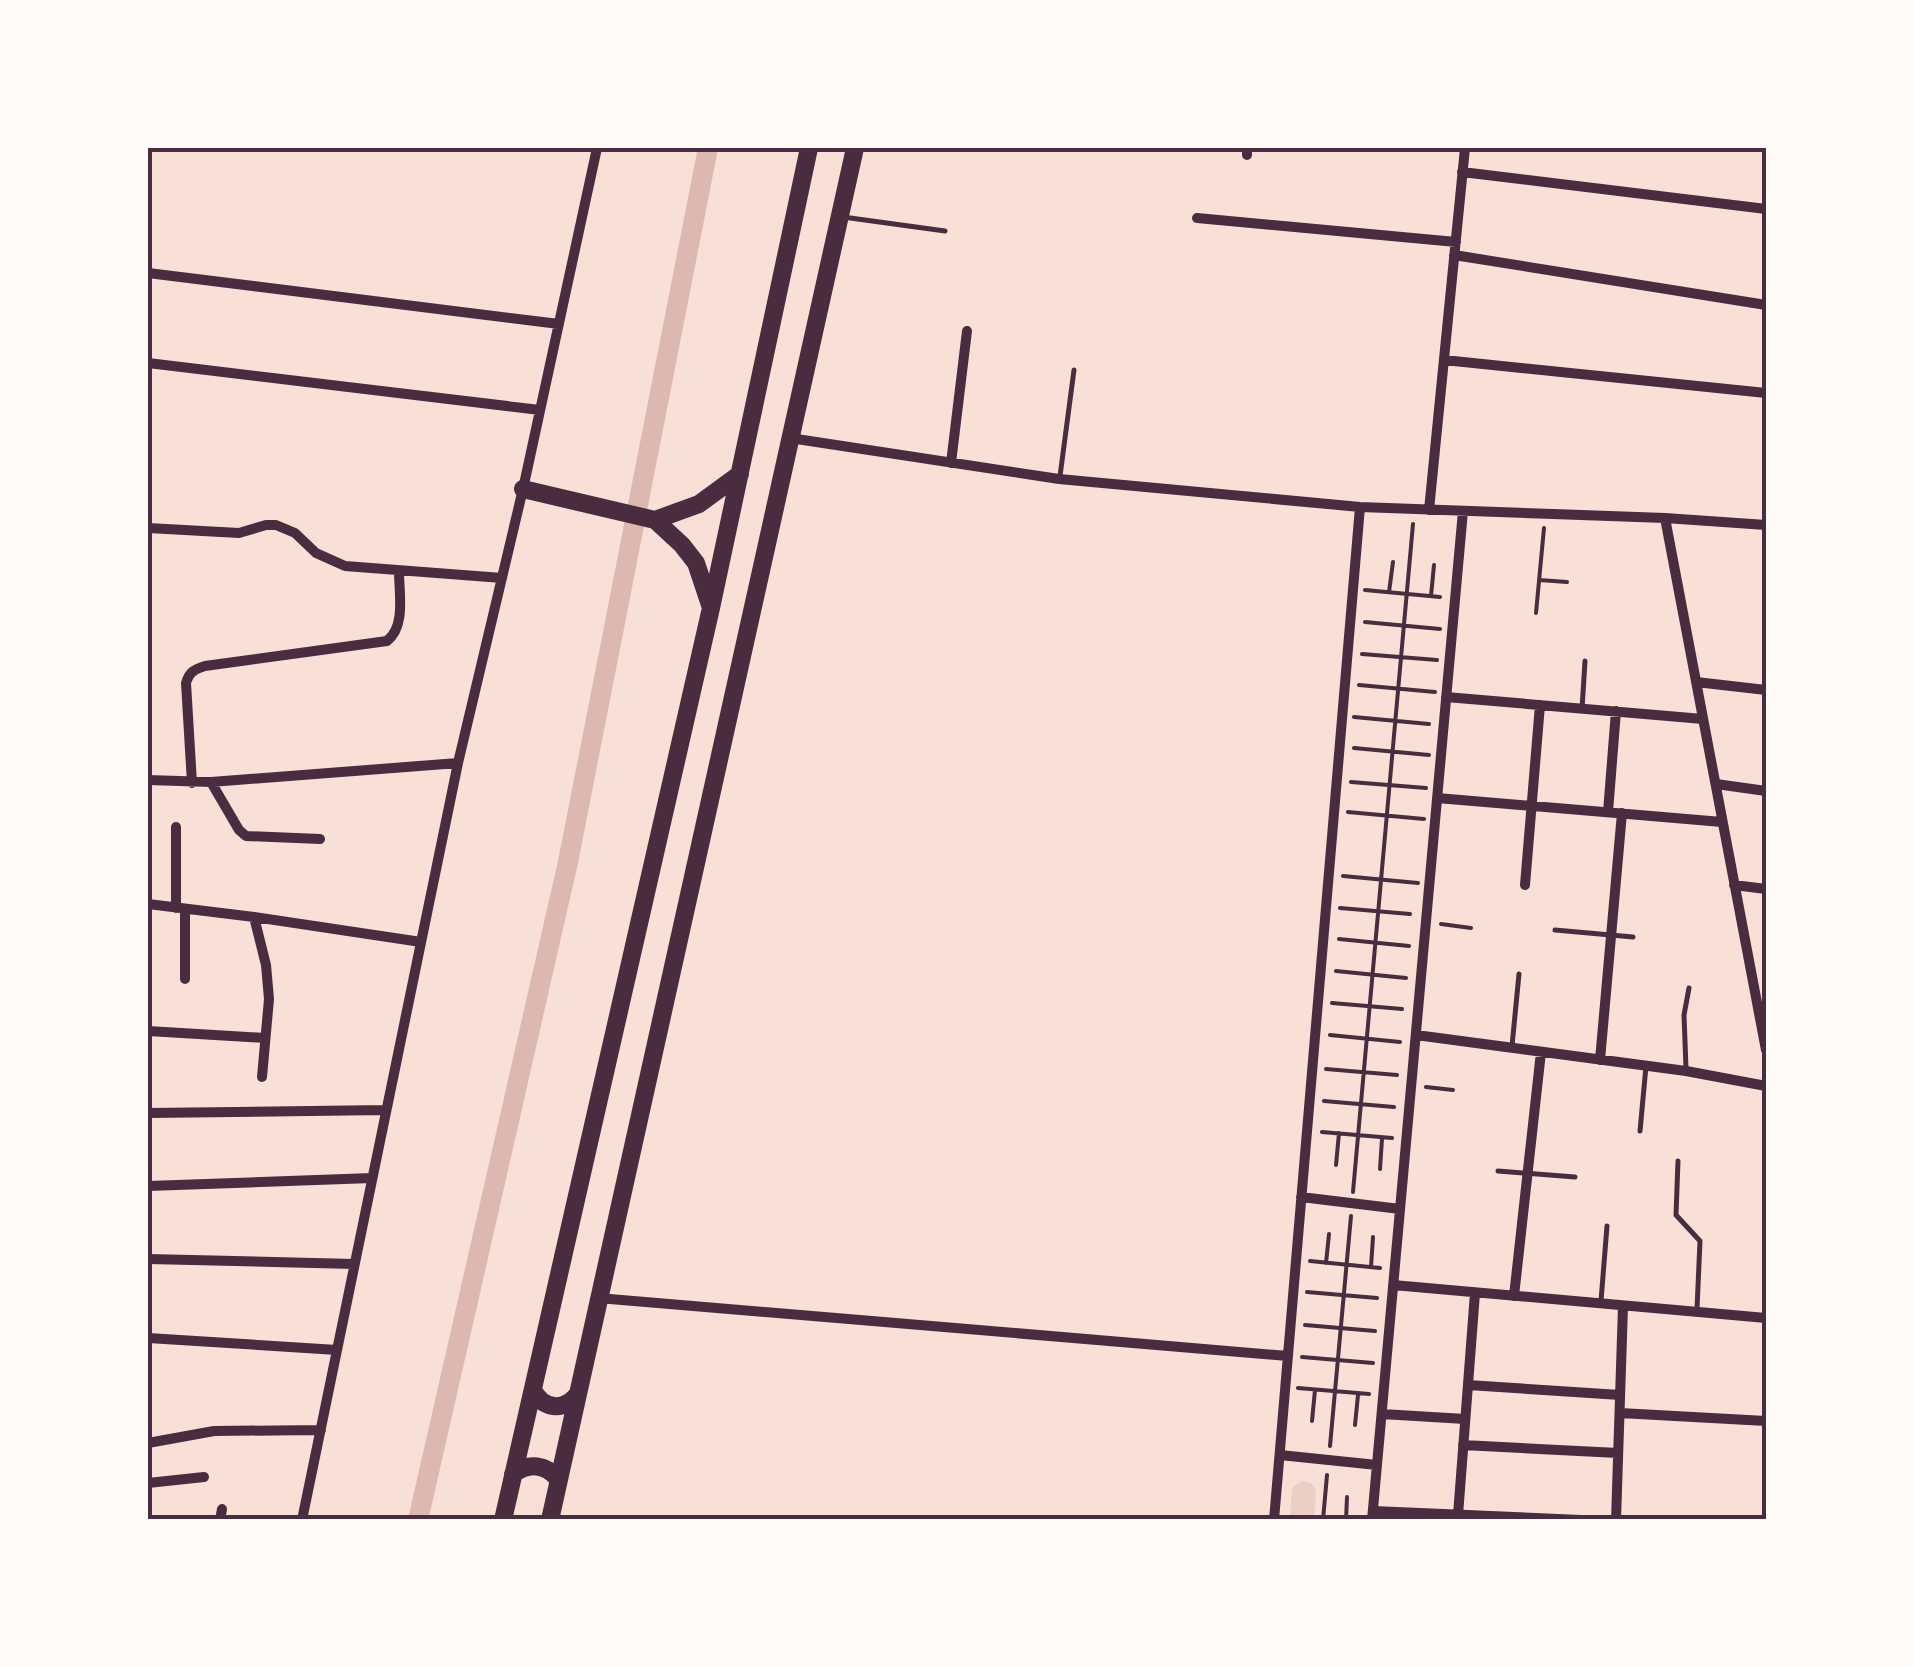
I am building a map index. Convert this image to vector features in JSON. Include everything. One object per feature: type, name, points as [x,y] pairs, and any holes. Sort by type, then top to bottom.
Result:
[{"type":"highway","points":[[504,1520],[711,608],[809,148]]},
{"type":"highway","points":[[550,1520],[855,148]]},
{"type":"highway","points":[[655,520],[699,504],[740,474]]},
{"type":"highway","points":[[522,490],[655,520],[696,563],[711,608]]},
{"type":"highway","points":[[533,1390],[544,1404],[553,1407],[571,1402],[577,1395]]},
{"type":"highway","points":[[513,1474],[537,1466],[553,1472],[559,1480]]},
{"type":"street","points":[[302,1520],[458,763],[597,148]]},
{"type":"street","points":[[1430,510],[1465,148]]},
{"type":"street","points":[[1462,172],[1766,209]]},
{"type":"street","points":[[1198,218],[1456,242]]},
{"type":"street","points":[[1454,256],[1766,305]]},
{"type":"street","points":[[148,272],[559,324]]},
{"type":"street","points":[[951,463],[968,331]]},
{"type":"street","points":[[1444,360],[1766,393]]},
{"type":"street","points":[[148,363],[540,410]]},
{"type":"street","points":[[790,438],[1060,479],[1360,507],[1766,525]]},
{"type":"street","points":[[1274,1520],[1360,507]]},
{"type":"street","points":[[1462,511],[1373,1515],[1458,1514],[1581,1520]]},
{"type":"street","points":[[1665,518],[1766,1050]]},
{"type":"street","points":[[148,528],[230,534],[276,525],[295,533],[316,552],[355,568],[502,578]]},
{"type":"street","points":[[192,783],[188,676],[205,666],[387,642],[396,634],[400,622],[399,571]]},
{"type":"street","points":[[1696,682],[1766,690]]},
{"type":"street","points":[[1446,695],[1703,719]]},
{"type":"street","points":[[1525,885],[1540,705]]},
{"type":"street","points":[[1608,812],[1616,711]]},
{"type":"street","points":[[148,780],[211,782],[458,763]]},
{"type":"street","points":[[211,782],[246,836],[320,839]]},
{"type":"street","points":[[1716,784],[1766,790]]},
{"type":"street","points":[[1437,794],[1722,822]]},
{"type":"street","points":[[1600,1060],[1622,813]]},
{"type":"street","points":[[176,828],[185,979]]},
{"type":"street","points":[[1734,884],[1766,889]]},
{"type":"street","points":[[148,904],[421,942]]},
{"type":"street","points":[[254,917],[268,982],[262,1077]]},
{"type":"street","points":[[1754,987],[1766,988]]},
{"type":"street","points":[[148,1031],[266,1038]]},
{"type":"street","points":[[1415,1039],[1686,1071],[1766,1086]]},
{"type":"street","points":[[1514,1296],[1542,1052]]},
{"type":"street","points":[[148,1113],[386,1110]]},
{"type":"street","points":[[148,1186],[372,1178]]},
{"type":"street","points":[[1300,1198],[1400,1208]]},
{"type":"street","points":[[148,1259],[354,1264]]},
{"type":"street","points":[[1393,1285],[1766,1318]]},
{"type":"street","points":[[1458,1514],[1475,1292]]},
{"type":"street","points":[[598,1298],[1288,1356]]},
{"type":"street","points":[[1616,1520],[1624,1306]]},
{"type":"street","points":[[148,1338],[337,1350]]},
{"type":"street","points":[[1468,1385],[1620,1394]]},
{"type":"street","points":[[1620,1413],[1766,1421]]},
{"type":"street","points":[[1382,1414],[1465,1420]]},
{"type":"street","points":[[148,1443],[214,1430],[320,1430]]},
{"type":"street","points":[[1463,1445],[1618,1453]]},
{"type":"street","points":[[1280,1454],[1377,1465]]},
{"type":"street","points":[[148,1483],[204,1476]]},
{"type":"lane","points":[[840,216],[945,231]]},
{"type":"lane","points":[[1060,479],[1074,370]]},
{"type":"lane","points":[[1582,708],[1585,660]]},
{"type":"lane","points":[[1555,930],[1633,937]]},
{"type":"lane","points":[[1512,1048],[1518,974]]},
{"type":"lane","points":[[1686,1071],[1684,1015],[1689,988]]},
{"type":"lane","points":[[1640,1131],[1646,1066]]},
{"type":"lane","points":[[1678,1161],[1676,1214],[1700,1241],[1697,1312]]},
{"type":"lane","points":[[1498,1171],[1574,1177]]},
{"type":"lane","points":[[1601,1304],[1607,1226]]},
{"type":"path","points":[[1324,1520],[1415,509]]},
{"type":"path","points":[[1536,612],[1546,514]]},
{"type":"path","points":[[1389,592],[1392,562]]},
{"type":"path","points":[[1431,596],[1434,565]]},
{"type":"path","points":[[1539,580],[1567,582]]},
{"type":"path","points":[[1353,589],[1455,598]]},
{"type":"path","points":[[1350,621],[1452,630]]},
{"type":"path","points":[[1348,653],[1449,661]]},
{"type":"path","points":[[1345,684],[1446,695]]},
{"type":"path","points":[[1342,716],[1444,725]]},
{"type":"path","points":[[1339,747],[1441,756]]},
{"type":"path","points":[[1336,780],[1437,794]]},
{"type":"path","points":[[1334,811],[1435,820]]},
{"type":"path","points":[[1328,875],[1429,884]]},
{"type":"path","points":[[1326,906],[1471,928]]},
{"type":"path","points":[[1323,938],[1424,947]]},
{"type":"path","points":[[1320,970],[1421,980]]},
{"type":"path","points":[[1317,1002],[1418,1010]]},
{"type":"path","points":[[1314,1034],[1415,1039]]},
{"type":"path","points":[[1312,1067],[1364,1072],[1453,1090]]},
{"type":"path","points":[[1309,1099],[1409,1109]]},
{"type":"path","points":[[1306,1130],[1406,1140]]},
{"type":"path","points":[[1336,1164],[1340,1134]]},
{"type":"path","points":[[1380,1169],[1382,1137]]},
{"type":"path","points":[[1326,1263],[1329,1234]]},
{"type":"path","points":[[1370,1267],[1373,1237]]},
{"type":"path","points":[[1295,1260],[1395,1269]]},
{"type":"path","points":[[1293,1291],[1392,1299]]},
{"type":"path","points":[[1290,1324],[1389,1332]]},
{"type":"path","points":[[1288,1356],[1386,1364]]},
{"type":"path","points":[[1285,1387],[1383,1396]]},
{"type":"path","points":[[1312,1421],[1315,1390]]},
{"type":"path","points":[[1355,1425],[1358,1394]]},
{"type":"path","points":[[1346,1520],[1347,1497]]},
{"type":"shaded area","points":[[1302,1481],[1311,1483],[1316,1490],[1314,1519],[1290,1517],[1292,1489]]},
{"type":"waterway","points":[[418,1520],[568,862],[708,148]]}]
